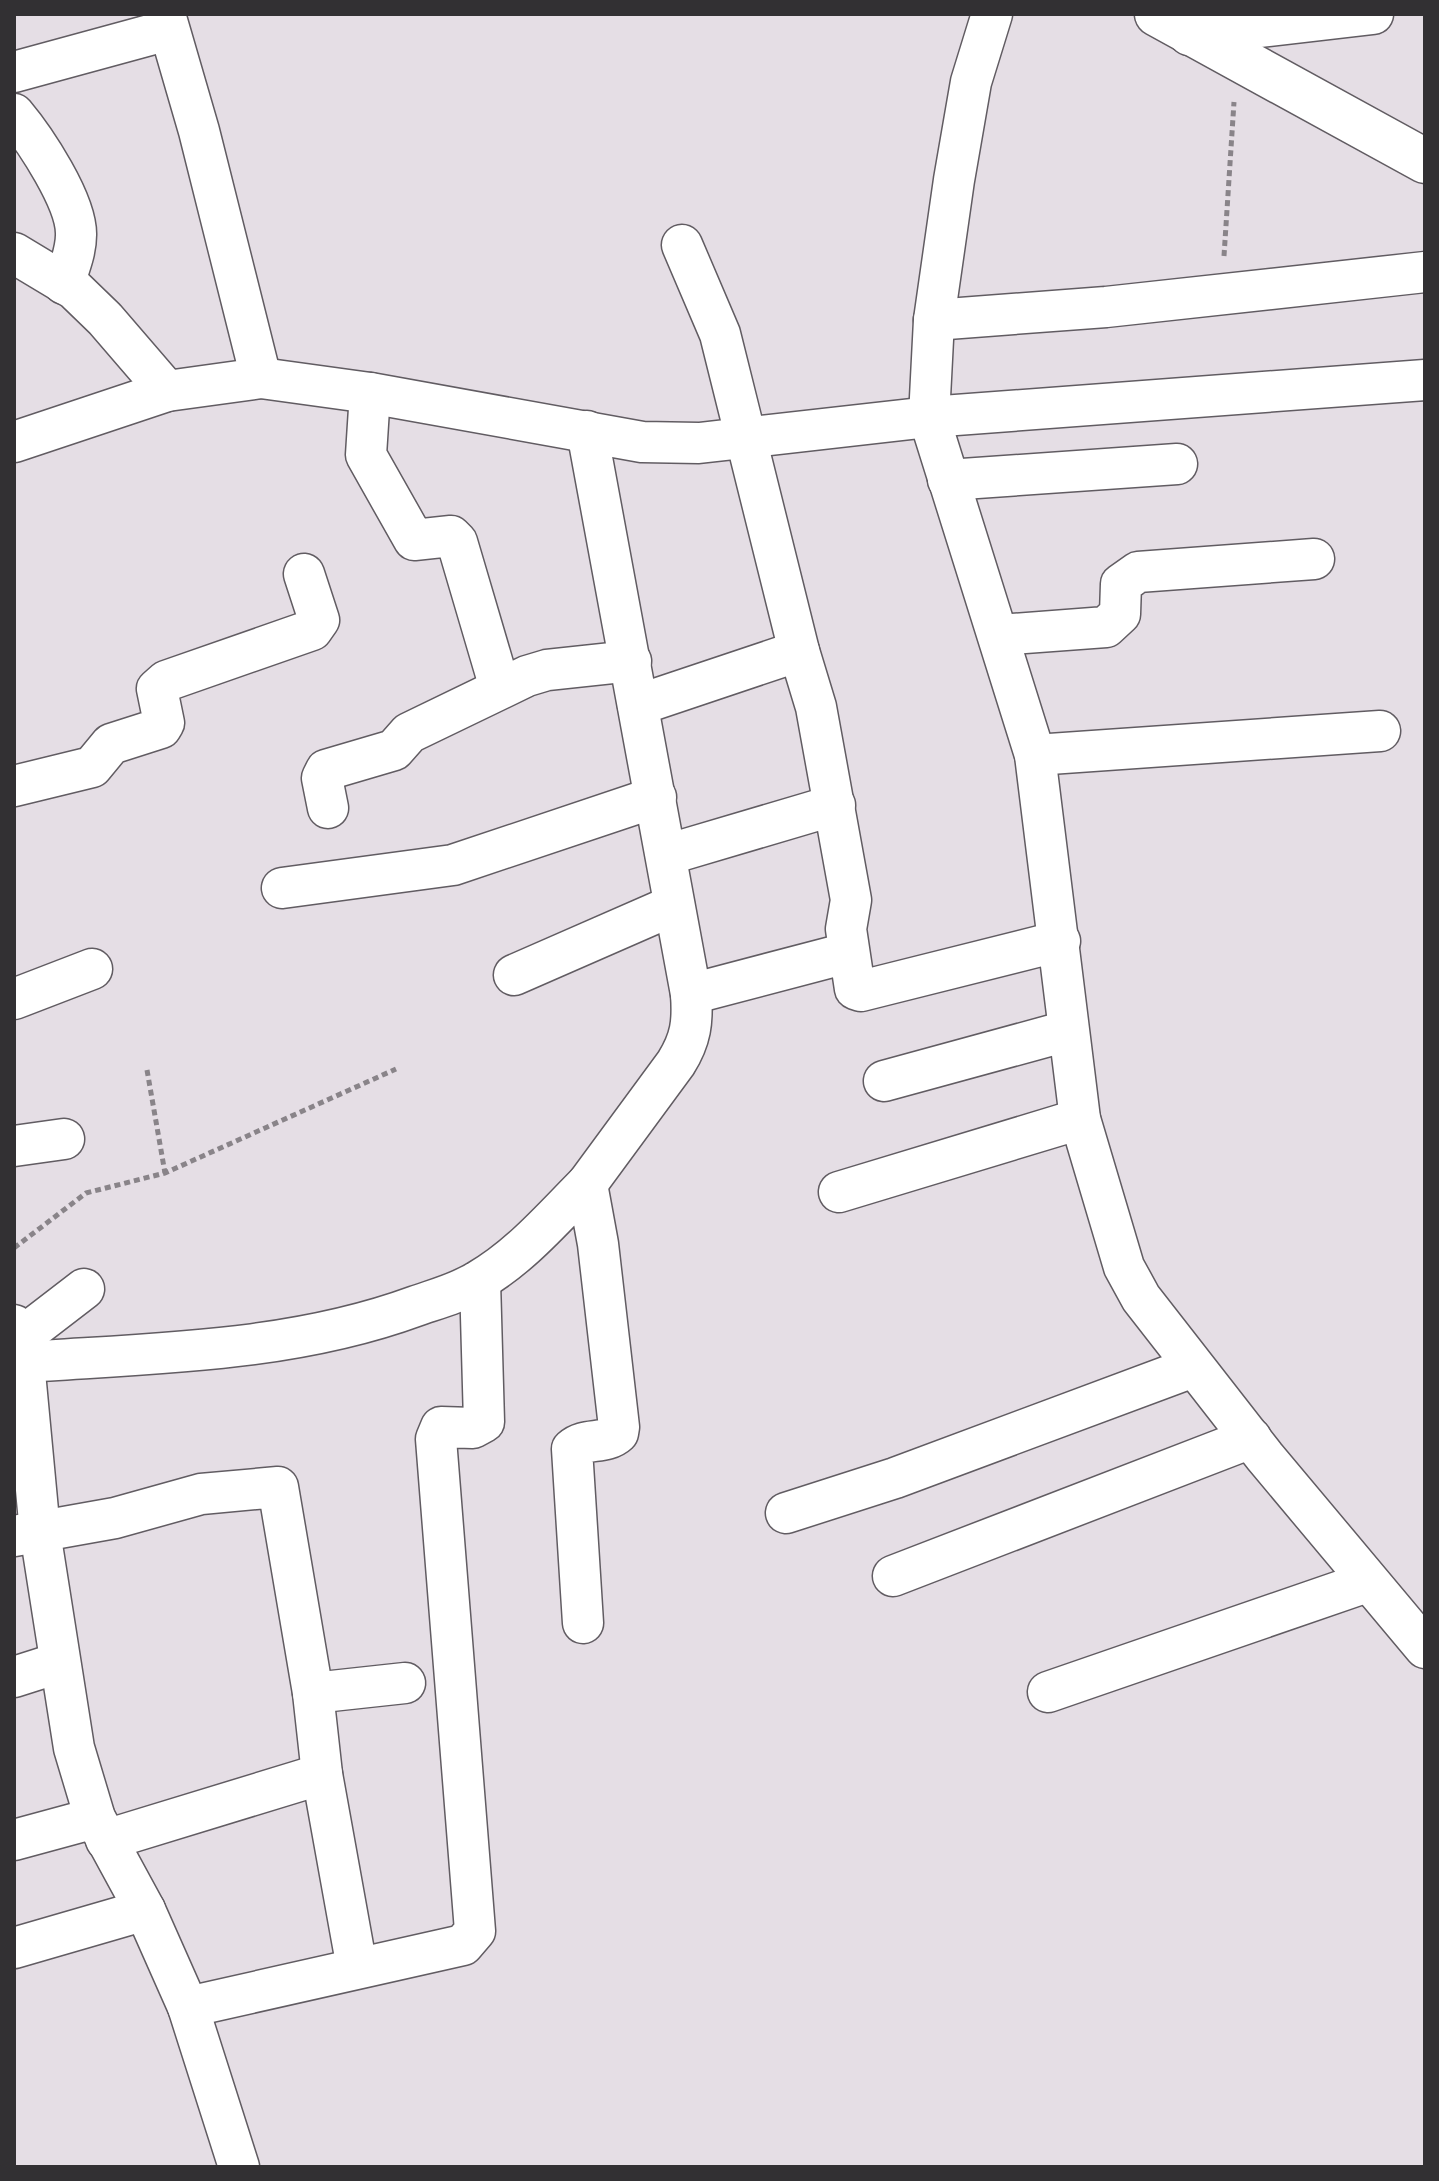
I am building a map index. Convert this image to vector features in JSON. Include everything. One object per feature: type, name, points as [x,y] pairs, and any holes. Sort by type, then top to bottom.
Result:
[{"type":"main road","points":[[1173,24],[1425,161]]},
{"type":"street","points":[[992,14],[971,82],[934,320],[929,417],[1035,755],[1080,1119],[1124,1267],[1158,1323],[1367,1582],[1425,1648]]},
{"type":"street","points":[[1173,24],[1373,14]]},
{"type":"street","points":[[14,72],[166,22],[199,131],[261,378]]},
{"type":"street","points":[[14,114],[38,146],[65,196],[77,232],[64,284]]},
{"type":"street","points":[[682,245],[720,334],[799,651],[816,707],[851,900],[846,929],[853,986],[861,991],[1060,941]]},
{"type":"street","points":[[14,253],[64,284],[105,319],[167,391]]},
{"type":"street","points":[[934,320],[1222,295],[1425,272]]},
{"type":"street","points":[[14,442],[167,391],[261,378],[370,393],[642,442],[699,443],[929,417],[1425,380]]},
{"type":"street","points":[[370,393],[366,455],[414,540],[451,536],[457,542],[500,688]]},
{"type":"street","points":[[19,1342],[191,1351],[286,1339],[386,1316],[480,1281],[522,1250],[587,1184],[688,1044],[693,1025],[691,994],[587,431]]},
{"type":"street","points":[[948,480],[1177,464]]},
{"type":"street","points":[[999,635],[1106,627],[1120,614],[1124,578],[1138,572],[1314,559]]},
{"type":"street","points":[[14,786],[92,767],[101,760],[111,744],[161,728],[164,723],[157,689],[166,681],[312,630],[319,620],[304,574]]},
{"type":"street","points":[[638,705],[799,651]]},
{"type":"street","points":[[328,808],[322,778],[326,770],[394,750],[409,733],[500,688],[547,670],[631,661]]},
{"type":"street","points":[[1035,755],[1380,731]]},
{"type":"street","points":[[282,888],[453,865],[656,797]]},
{"type":"street","points":[[666,855],[835,805]]},
{"type":"street","points":[[514,975],[674,905]]},
{"type":"street","points":[[691,994],[847,953]]},
{"type":"street","points":[[14,999],[92,969]]},
{"type":"street","points":[[884,1081],[1067,1031]]},
{"type":"street","points":[[839,1192],[1080,1119]]},
{"type":"street","points":[[14,1146],[64,1139]]},
{"type":"street","points":[[583,1623],[572,1449],[583,1443],[609,1440],[618,1433],[619,1427],[598,1244],[587,1184]]},
{"type":"street","points":[[188,2007],[463,1945],[475,1931],[436,1439],[441,1427],[473,1428],[484,1422],[480,1281]]},
{"type":"street","points":[[19,1342],[84,1289]]},
{"type":"street","points":[[19,1342],[27,1534],[58,1663],[74,1748],[100,1829],[145,1910],[188,2007],[239,2167]]},
{"type":"street","points":[[786,1513],[895,1478],[1193,1367]]},
{"type":"street","points":[[893,1576],[1251,1438]]},
{"type":"street","points":[[27,1534],[153,1509],[201,1494],[278,1487],[313,1693],[322,1774],[357,1968]]},
{"type":"street","points":[[1048,1692],[1367,1582]]},
{"type":"street","points":[[14,1677],[58,1663]]},
{"type":"street","points":[[313,1693],[405,1683]]},
{"type":"street","points":[[14,1840],[100,1829],[322,1774]]},
{"type":"street","points":[[14,1948],[145,1910]]},
{"type":"path","points":[[1222,295],[1237,61]]},
{"type":"path","points":[[14,1248],[86,1193],[165,1173],[396,1069]]},
{"type":"path","points":[[147,1070],[165,1173]]}]
